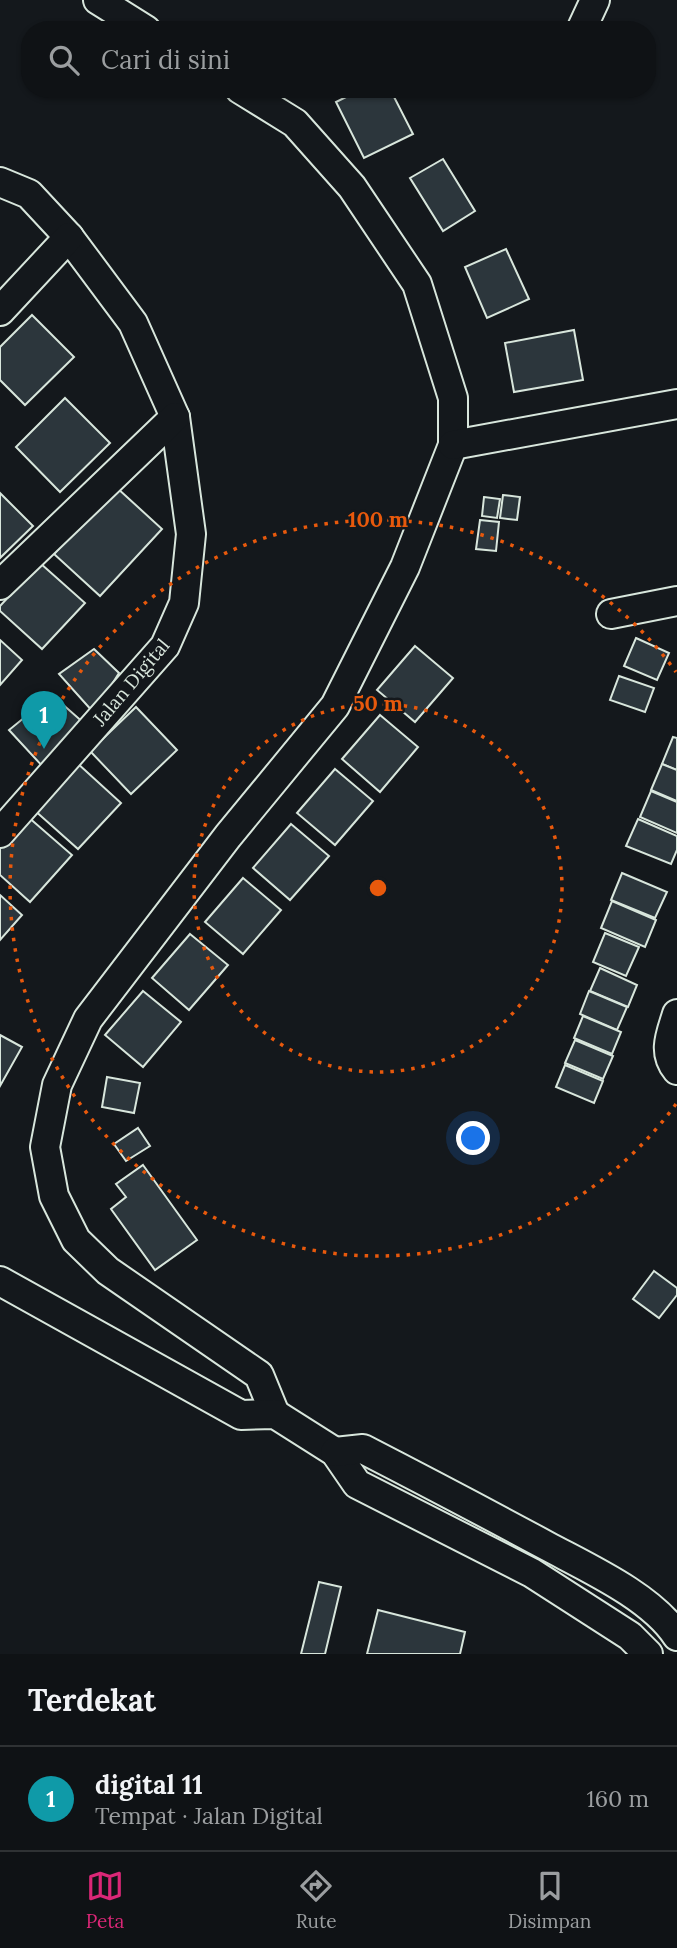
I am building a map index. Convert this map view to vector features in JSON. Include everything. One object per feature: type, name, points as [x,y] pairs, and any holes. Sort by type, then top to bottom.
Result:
[{"type":"street","points":[[98,0],[132,21]]},
{"type":"street","points":[[585,21],[595,0]]},
{"type":"street","points":[[255,98],[295,123],[352,187],[417,284],[453,398],[453,446],[405,567],[335,706],[228,836],[88,1019],[57,1085],[45,1147],[54,1196],[76,1240],[108,1271],[259,1376],[275,1414]]},
{"type":"street","name":"Jalan Digital","points":[[0,181],[29,194],[69,237],[133,323],[175,417],[191,534],[184,603],[165,646],[0,833]]},
{"type":"street","points":[[0,311],[69,237]]},
{"type":"street","points":[[453,446],[677,404]]},
{"type":"street","points":[[0,585],[175,417]]},
{"type":"street","points":[[611,614],[677,601]]},
{"type":"street","points":[[677,1014],[667,1046],[670,1059],[677,1070]]},
{"type":"street","points":[[0,1281],[241,1415],[275,1414],[335,1452],[357,1484],[532,1573],[630,1636],[648,1654]]},
{"type":"street","points":[[335,1452],[363,1450],[608,1578],[667,1621],[677,1636]]},
{"type":"street","points":[[532,1573],[544,1544]]},
{"type":"building","points":[[344,98],[395,98],[413,134],[364,158],[336,102]]},
{"type":"building","points":[[443,159],[475,211],[443,231],[410,178]]},
{"type":"building","points":[[506,249],[529,299],[487,318],[465,267]]},
{"type":"building","points":[[32,315],[74,357],[25,405],[0,380],[0,347]]},
{"type":"building","points":[[574,330],[583,380],[514,392],[505,343]]},
{"type":"building","points":[[65,398],[110,443],[60,492],[16,447]]},
{"type":"building","points":[[116,487],[162,529],[100,596],[54,554]]},
{"type":"building","points":[[0,493],[33,526],[0,558]]},
{"type":"building","points":[[503,495],[520,497],[517,520],[500,518]]},
{"type":"building","points":[[484,497],[500,499],[497,518],[482,516]]},
{"type":"building","points":[[480,520],[499,522],[496,551],[476,549]]},
{"type":"building","points":[[40,563],[85,603],[42,649],[0,611],[0,606]]},
{"type":"building","points":[[636,638],[669,653],[657,680],[624,666]]},
{"type":"building","points":[[0,640],[22,660],[0,685]]},
{"type":"building","points":[[415,646],[453,678],[415,722],[377,690]]},
{"type":"building","points":[[94,649],[119,673],[94,713],[59,674]]},
{"type":"building","points":[[619,676],[654,688],[645,712],[610,700]]},
{"type":"building","points":[[52,695],[85,724],[45,769],[9,730]]},
{"type":"building","points":[[136,707],[177,750],[131,794],[90,751]]},
{"type":"building","points":[[380,715],[418,747],[380,792],[342,759]]},
{"type":"building","points":[[673,737],[677,738],[677,770],[662,764]]},
{"type":"building","points":[[76,762],[121,803],[78,849],[33,809]]},
{"type":"building","points":[[662,764],[677,770],[677,801],[651,790]]},
{"type":"building","points":[[335,769],[373,801],[335,845],[297,813]]},
{"type":"building","points":[[651,791],[677,802],[677,833],[640,817]]},
{"type":"building","points":[[27,816],[72,855],[30,902],[0,875],[0,846]]},
{"type":"building","points":[[638,819],[677,836],[677,850],[671,864],[626,846]]},
{"type":"building","points":[[291,824],[329,856],[290,900],[253,868]]},
{"type":"building","points":[[622,873],[667,892],[655,918],[611,900]]},
{"type":"building","points":[[243,878],[281,910],[243,954],[205,922]]},
{"type":"building","points":[[0,895],[22,915],[0,940]]},
{"type":"building","points":[[612,901],[656,920],[645,947],[601,928]]},
{"type":"building","points":[[605,933],[639,947],[626,976],[593,962]]},
{"type":"building","points":[[190,934],[228,965],[189,1010],[152,978]]},
{"type":"building","points":[[600,968],[637,985],[628,1007],[590,991]]},
{"type":"building","points":[[143,991],[181,1022],[143,1067],[105,1035]]},
{"type":"building","points":[[589,991],[627,1007],[617,1030],[580,1014]]},
{"type":"building","points":[[583,1016],[621,1032],[612,1054],[574,1038]]},
{"type":"building","points":[[0,1035],[22,1047],[0,1086]]},
{"type":"building","points":[[575,1040],[613,1056],[603,1079],[565,1063]]},
{"type":"building","points":[[565,1065],[603,1081],[594,1103],[556,1087]]},
{"type":"building","points":[[107,1077],[140,1083],[134,1113],[102,1107]]},
{"type":"building","points":[[138,1128],[150,1146],[126,1161],[114,1144]]},
{"type":"building","points":[[143,1165],[197,1240],[155,1270],[111,1209],[126,1197],[116,1184]]},
{"type":"building","points":[[654,1271],[677,1288],[677,1295],[659,1318],[633,1299]]},
{"type":"building","points":[[319,1582],[341,1587],[325,1654],[301,1654]]},
{"type":"building","points":[[378,1610],[465,1632],[460,1654],[367,1654]]},
{"type":"place","name":"digital 11","points":[[44,749]]}]
